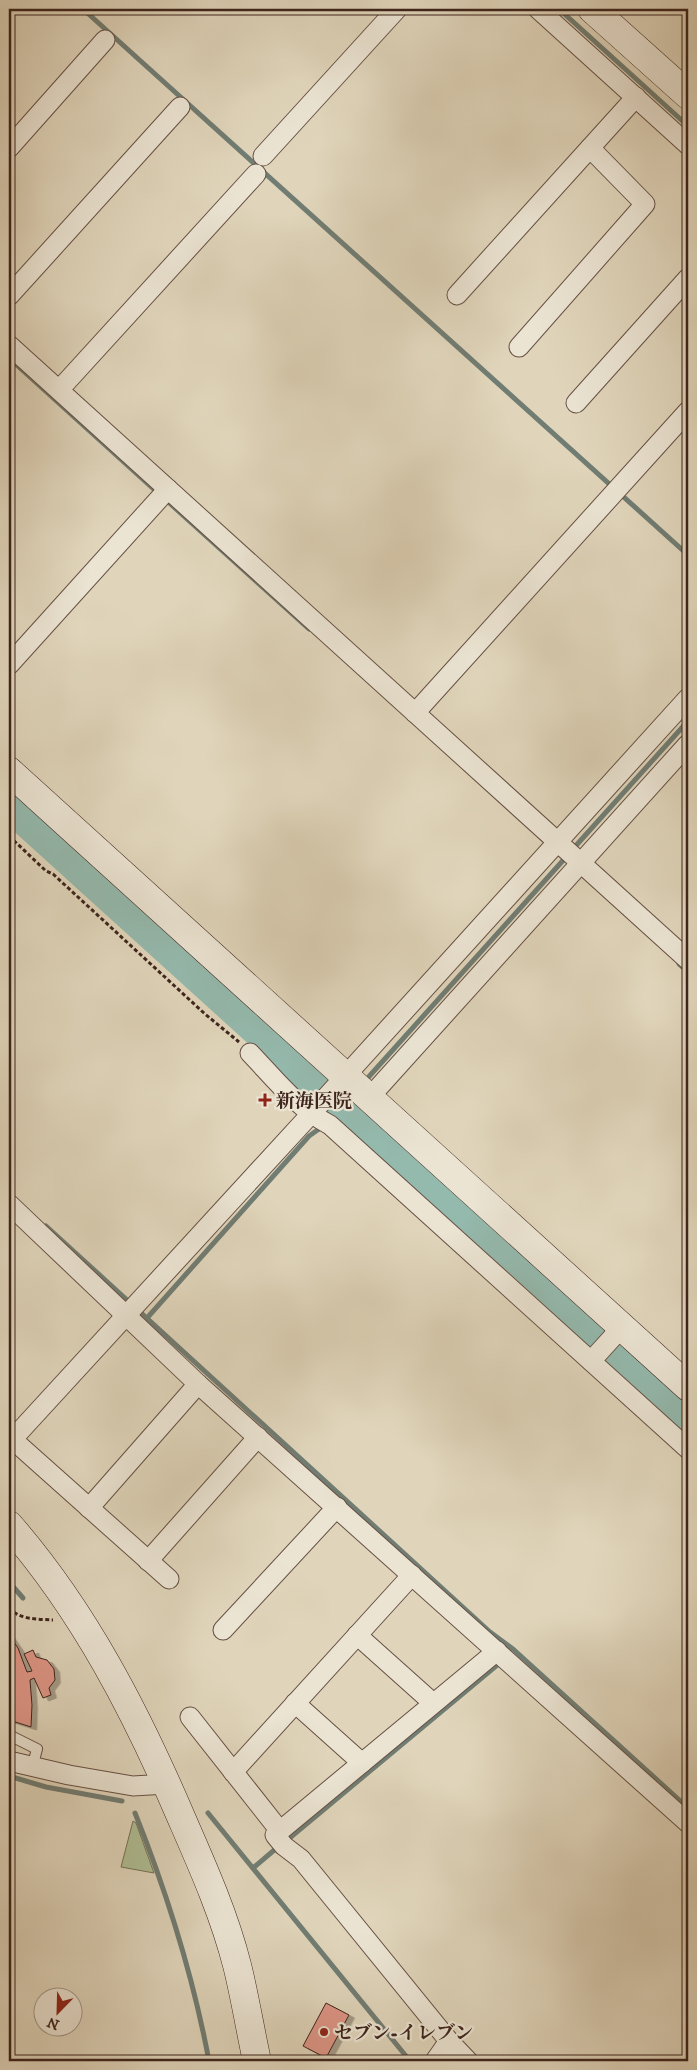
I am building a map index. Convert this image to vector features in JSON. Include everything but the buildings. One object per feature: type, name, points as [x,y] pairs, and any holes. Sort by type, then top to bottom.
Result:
[{"type":"street","points":[[263,156],[397,9]]},
{"type":"street","points":[[538,9],[688,144]]},
{"type":"street","points":[[592,9],[688,95]]},
{"type":"street","points":[[9,148],[104,40]]},
{"type":"street","points":[[457,295],[636,97]]},
{"type":"street","points":[[9,296],[180,107]]},
{"type":"street","points":[[519,347],[645,204],[590,148]]},
{"type":"street","points":[[59,390],[256,174]]},
{"type":"street","points":[[576,403],[688,278]]},
{"type":"street","points":[[9,345],[59,390],[164,494],[415,713],[571,858],[688,960]]},
{"type":"street","points":[[415,713],[688,411]]},
{"type":"street","points":[[9,665],[164,494]]},
{"type":"street","points":[[369,1098],[571,858],[688,698]]},
{"type":"street","points":[[169,1579],[10,1441],[340,1081],[688,744]]},
{"type":"street","points":[[9,772],[340,1081],[369,1098],[618,1332],[688,1386]]},
{"type":"street","points":[[250,1053],[594,1358],[688,1450]]},
{"type":"street","points":[[9,1204],[133,1308],[198,1384],[688,1823]]},
{"type":"street","points":[[594,1358],[618,1332]]},
{"type":"street","points":[[89,1508],[198,1384]]},
{"type":"street","points":[[148,1560],[258,1438]]},
{"type":"street","points":[[223,1630],[337,1507]]},
{"type":"street","points":[[9,1525],[64,1595],[97,1646],[138,1720],[210,1882],[237,1964],[257,2061]]},
{"type":"street","points":[[233,1772],[412,1575]]},
{"type":"street","points":[[357,1635],[433,1704]]},
{"type":"street","points":[[281,1839],[362,1763],[433,1704],[502,1656]]},
{"type":"street","points":[[295,1703],[362,1763]]},
{"type":"street","points":[[190,1717],[233,1772],[281,1839],[301,1859],[449,2042],[468,2061]]},
{"type":"street","points":[[9,1762],[32,1768],[133,1786],[167,1784]]},
{"type":"street","points":[[435,2061],[449,2042]]},
{"type":"lane","points":[[9,1735],[37,1749],[32,1768]]},
{"type":"path","points":[[9,836],[250,1053]]},
{"type":"path","points":[[9,1608],[18,1615],[33,1619],[56,1620]]},
{"type":"green space","points":[[133,1821],[136,1823],[154,1873],[121,1867]]},
{"type":"waterway","points":[[83,9],[688,555]]},
{"type":"waterway","points":[[559,9],[688,126]]},
{"type":"waterway","points":[[9,358],[158,493]]},
{"type":"waterway","points":[[165,499],[309,629]]},
{"type":"waterway","points":[[572,850],[688,721]]},
{"type":"waterway","points":[[9,806],[688,1421]]},
{"type":"waterway","points":[[365,1081],[567,856]]},
{"type":"waterway","points":[[679,964],[688,972]]},
{"type":"waterway","points":[[343,1109],[350,1102]]},
{"type":"waterway","points":[[331,1116],[340,1106]]},
{"type":"waterway","points":[[147,1318],[309,1136],[319,1129]]},
{"type":"waterway","points":[[46,1226],[490,1632],[513,1649],[688,1808]]},
{"type":"waterway","points":[[9,1582],[23,1598]]},
{"type":"waterway","points":[[286,1841],[502,1661]]},
{"type":"waterway","points":[[9,1776],[46,1787],[122,1801]]},
{"type":"waterway","points":[[135,1813],[178,1935],[203,2029],[209,2061]]},
{"type":"waterway","points":[[208,1813],[410,2061]]},
{"type":"waterway","points":[[253,1868],[279,1846]]},
{"type":"place","name":"新海医院","points":[[265,1100]]},
{"type":"place","name":"セブン-イレブン","points":[[324,2032]]}]
